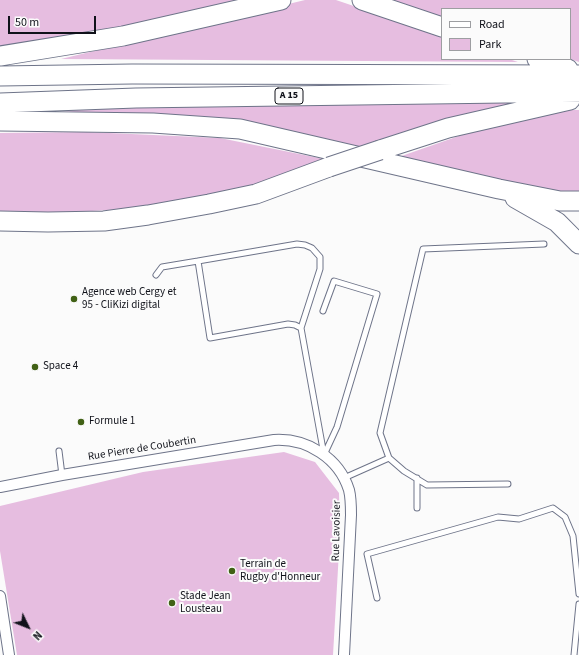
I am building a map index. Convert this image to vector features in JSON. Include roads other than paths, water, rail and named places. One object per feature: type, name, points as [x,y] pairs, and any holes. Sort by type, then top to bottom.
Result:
[{"type":"highway","points":[[0,56],[123,36],[281,0]]},
{"type":"highway","points":[[362,0],[441,27]]},
{"type":"highway","points":[[540,60],[579,74]]},
{"type":"highway","name":"A 15","points":[[0,76],[132,74],[579,74]]},
{"type":"highway","name":"A 15","points":[[0,103],[136,98],[579,92]]},
{"type":"highway","points":[[0,221],[104,221],[209,204],[256,194],[329,167],[448,128],[579,98]]},
{"type":"highway","points":[[0,121],[153,123],[240,129],[499,189],[560,201],[579,201]]},
{"type":"highway","points":[[499,189],[557,222],[579,244]]},
{"type":"street","name":"Rue Lavoisier","points":[[289,440],[308,446],[324,454],[341,472],[349,491],[351,515],[344,655]]},
{"type":"street","name":"Rue Pierre de Coubertin","points":[[0,487],[62,475],[259,442],[289,440]]},
{"type":"street","points":[[0,596],[1,614],[9,655]]},
{"type":"lane","points":[[156,276],[162,267],[297,244],[312,248],[320,257],[320,269],[302,328],[324,454]]},
{"type":"lane","points":[[508,484],[428,485],[404,471],[389,458],[380,433],[423,249],[544,244]]},
{"type":"lane","points":[[198,261],[210,338],[288,324],[302,328]]},
{"type":"lane","points":[[322,311],[334,280],[377,294],[336,427],[324,454]]},
{"type":"lane","points":[[59,451],[62,475]]},
{"type":"lane","points":[[344,478],[389,458]]},
{"type":"lane","points":[[417,478],[417,508]]},
{"type":"lane","points":[[378,598],[367,554],[498,517],[519,519],[553,508],[565,517],[573,536],[579,594]]},
{"type":"lane","points":[[574,655],[579,604]]},
{"type":"place","name":"Agence web Cergy et 95 - CliKizi digital","points":[[74,299]]},
{"type":"place","name":"Space 4","points":[[35,367]]},
{"type":"place","name":"Formule 1","points":[[81,422]]},
{"type":"place","name":"Terrain de Rugby d'Honneur","points":[[232,571]]},
{"type":"place","name":"Stade Jean Lousteau","points":[[172,603]]}]
